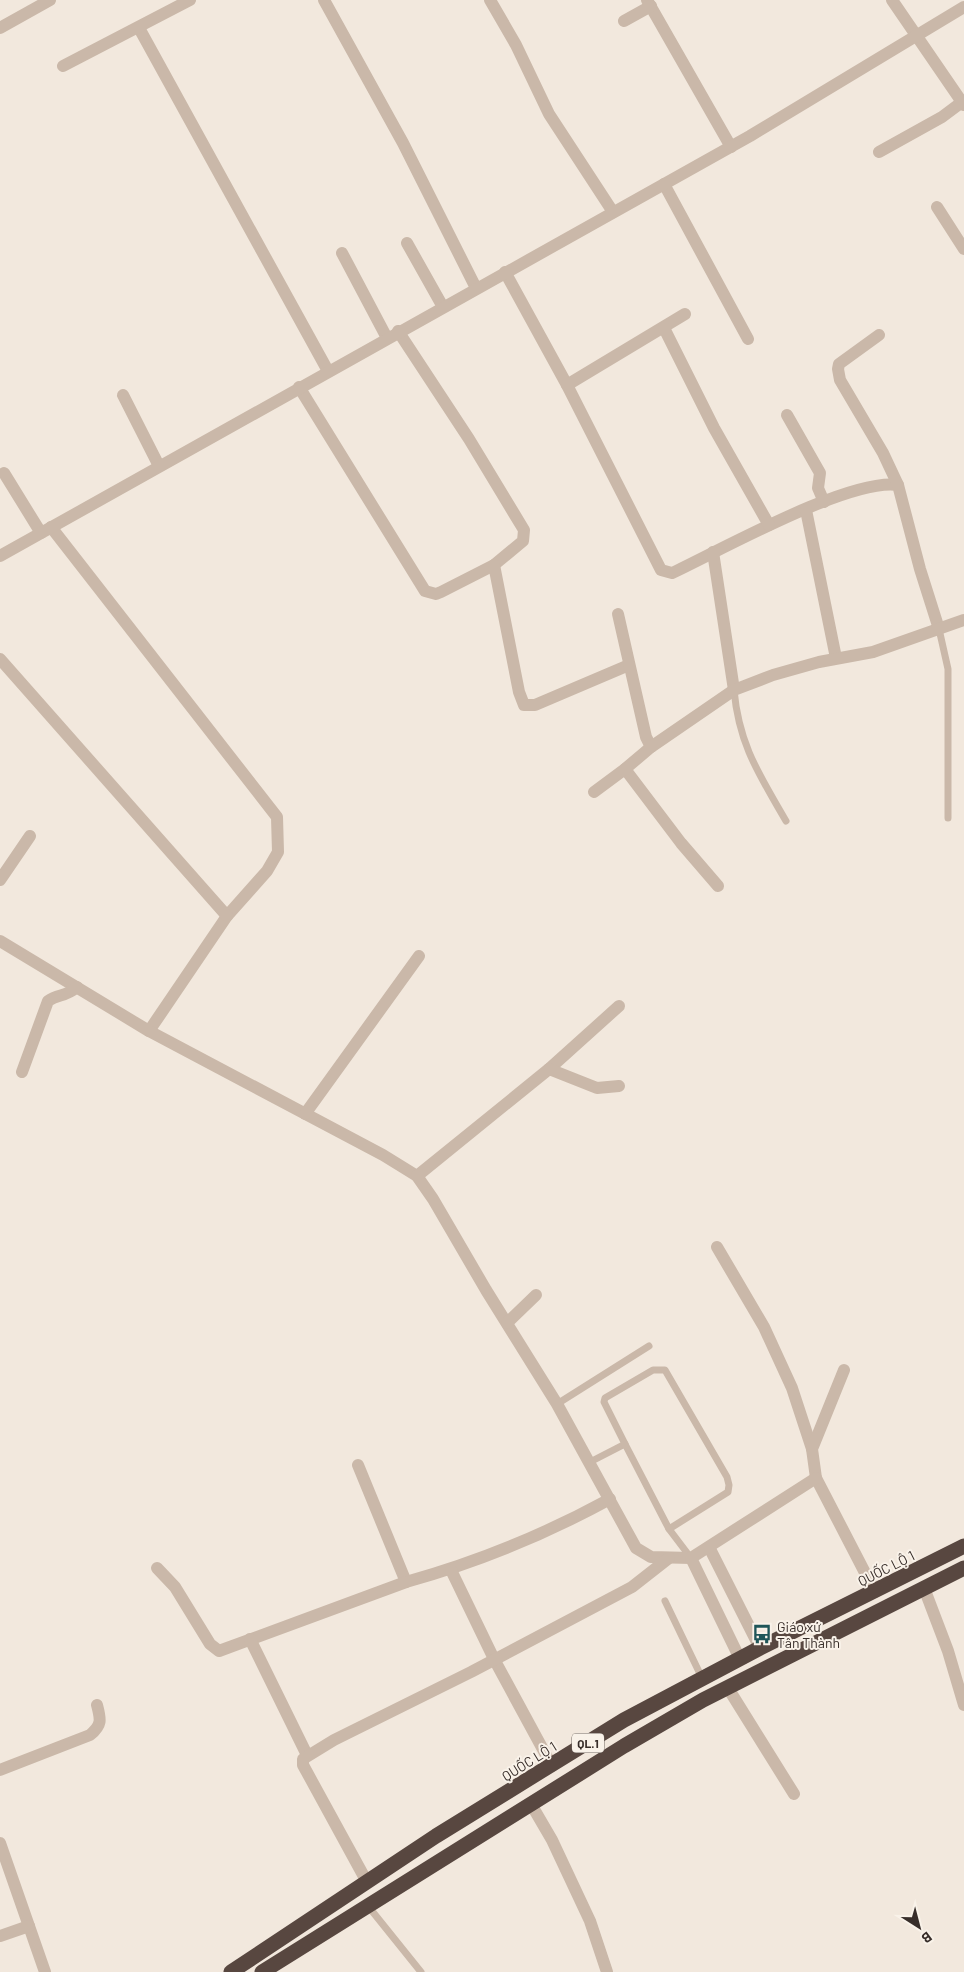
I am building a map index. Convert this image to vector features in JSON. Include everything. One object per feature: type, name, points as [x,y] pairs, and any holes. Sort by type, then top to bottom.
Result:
[{"type":"highway","name":"QUỐC LỘ 1","points":[[231,1972],[436,1836],[624,1720],[760,1648],[964,1546]]},
{"type":"highway","name":"QL.1","points":[[262,1972],[624,1746],[728,1688],[964,1568]]},
{"type":"street","points":[[0,28],[50,0]]},
{"type":"street","points":[[64,66],[190,0]]},
{"type":"street","points":[[324,0],[403,144],[476,288]]},
{"type":"street","points":[[490,0],[516,45],[549,114],[613,212]]},
{"type":"street","points":[[879,152],[942,118],[963,103],[892,0]]},
{"type":"street","points":[[624,22],[649,3],[731,147]]},
{"type":"street","points":[[0,556],[328,370],[731,147],[916,34],[964,7]]},
{"type":"street","points":[[139,28],[328,370]]},
{"type":"street","points":[[664,184],[748,339]]},
{"type":"street","points":[[937,207],[964,249]]},
{"type":"street","points":[[407,242],[443,306]]},
{"type":"street","points":[[299,387],[426,591],[430,593],[442,592],[494,565],[522,541],[524,530],[469,439],[392,335],[342,253]]},
{"type":"street","points":[[505,272],[567,385],[661,570],[672,573],[769,525],[824,502],[874,485],[887,483],[898,485]]},
{"type":"street","points":[[567,385],[685,314]]},
{"type":"street","points":[[664,328],[714,428],[769,525]]},
{"type":"street","points":[[879,335],[839,364],[840,380],[892,471],[898,485],[920,569],[939,629]]},
{"type":"street","points":[[123,395],[159,466]]},
{"type":"street","points":[[787,415],[820,473],[818,488],[824,502]]},
{"type":"street","points":[[4,473],[46,530],[277,817],[278,852],[266,871],[226,916],[149,1031]]},
{"type":"street","points":[[806,510],[836,658]]},
{"type":"street","points":[[713,552],[734,690]]},
{"type":"street","points":[[494,565],[519,692],[524,705],[535,705],[629,665]]},
{"type":"street","points":[[618,614],[646,737],[651,747]]},
{"type":"street","points":[[594,792],[626,770],[651,747],[734,690],[773,675],[836,658],[873,652],[964,620]]},
{"type":"street","points":[[0,660],[226,916]]},
{"type":"street","points":[[626,770],[681,843],[718,886]]},
{"type":"street","points":[[0,880],[30,836]]},
{"type":"street","points":[[0,941],[149,1031],[400,1164],[417,1176],[434,1199],[557,1404],[636,1548],[651,1557],[691,1558],[816,1478]]},
{"type":"street","points":[[305,1114],[419,956]]},
{"type":"street","points":[[22,1072],[48,1001],[54,997],[65,996],[77,987]]},
{"type":"street","points":[[417,1176],[549,1070],[619,1006]]},
{"type":"street","points":[[549,1070],[597,1088],[619,1086]]},
{"type":"street","points":[[717,1247],[764,1327],[792,1388],[812,1449],[816,1478],[875,1592]]},
{"type":"street","points":[[507,1323],[536,1295]]},
{"type":"street","points":[[812,1449],[844,1370]]},
{"type":"street","points":[[358,1465],[406,1582]]},
{"type":"street","points":[[157,1568],[175,1588],[215,1650],[219,1651],[406,1582],[452,1570],[536,1537],[610,1499]]},
{"type":"street","points":[[709,1547],[760,1648]]},
{"type":"street","points":[[367,1882],[302,1764],[303,1759],[307,1755],[632,1587],[669,1558]]},
{"type":"street","points":[[691,1558],[740,1659]]},
{"type":"street","points":[[452,1570],[494,1659],[552,1766]]},
{"type":"street","points":[[924,1588],[948,1651],[964,1704]]},
{"type":"street","points":[[250,1639],[307,1755]]},
{"type":"street","points":[[728,1688],[794,1794]]},
{"type":"street","points":[[0,1770],[90,1735],[99,1728],[102,1720],[97,1705]]},
{"type":"street","points":[[531,1804],[552,1840],[590,1921],[607,1972]]},
{"type":"street","points":[[0,1843],[45,1972]]},
{"type":"street","points":[[0,1936],[29,1926]]},
{"type":"lane","points":[[939,629],[948,669],[948,818]]},
{"type":"lane","points":[[734,690],[742,737],[755,766],[786,821]]},
{"type":"lane","points":[[557,1404],[649,1346]]},
{"type":"lane","points":[[670,1529],[728,1492],[729,1485],[727,1477],[665,1370],[653,1370],[605,1398],[604,1402],[670,1529],[691,1558]]},
{"type":"lane","points":[[590,1462],[625,1444]]},
{"type":"lane","points":[[665,1601],[702,1679]]},
{"type":"lane","points":[[368,1906],[421,1972]]},
{"type":"place","name":"Giáo xứ Tân Thành","points":[[762,1634]]}]
